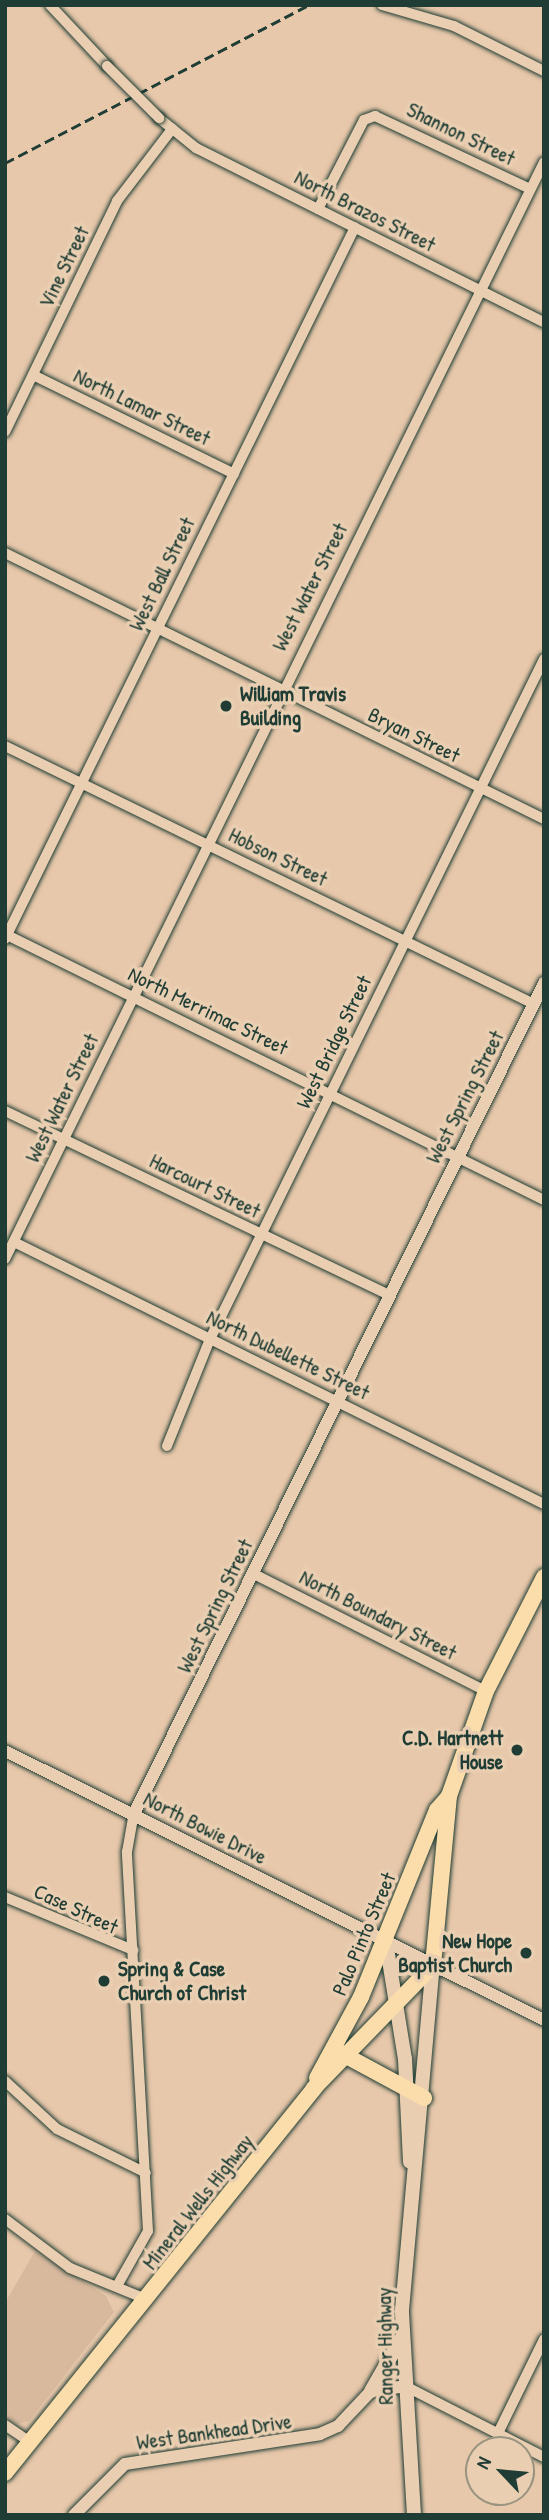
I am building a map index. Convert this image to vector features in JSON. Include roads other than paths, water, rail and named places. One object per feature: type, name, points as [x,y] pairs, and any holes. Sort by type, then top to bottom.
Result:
[{"type":"main road","name":"Palo Pinto Street","points":[[339,2052],[386,1942],[436,1841],[486,1691],[544,1577]]},
{"type":"main road","name":"Palo Pinto Street","points":[[433,1965],[440,1893],[436,1841]]},
{"type":"main road","name":"Ranger Highway","points":[[386,1942],[408,2090],[411,2177],[403,2335],[414,2515]]},
{"type":"main road","name":"Ranger Highway","points":[[411,2177],[424,2098],[433,1965]]},
{"type":"main road","name":"Mineral Wells Highway","points":[[5,2473],[149,2300],[339,2052],[397,2007],[433,1965]]},
{"type":"main road","points":[[339,2052],[424,2098]]},
{"type":"main road","points":[[372,2391],[403,2335]]},
{"type":"street","name":"North Brazos Street","points":[[51,5],[159,118],[196,148],[544,322]]},
{"type":"street","points":[[382,5],[454,26],[544,71]]},
{"type":"street","name":"Shannon Street","points":[[318,209],[364,120],[375,116],[530,189]]},
{"type":"street","name":"Vine Street","points":[[5,432],[117,201],[172,129]]},
{"type":"street","name":"West Water Street","points":[[5,1259],[205,842],[544,162]]},
{"type":"street","name":"West Ball Street","points":[[6,936],[355,227]]},
{"type":"street","name":"North Lamar Street","points":[[33,375],[234,474]]},
{"type":"street","name":"Bryan Street","points":[[5,553],[544,819]]},
{"type":"street","name":"West Bridge Street","points":[[167,1446],[209,1339],[544,659]]},
{"type":"street","name":"Hobson Street","points":[[5,746],[534,1004]]},
{"type":"street","name":"North Merrimac Street","points":[[6,936],[330,1092],[544,1200]]},
{"type":"street","name":"West Spring Street","points":[[117,2286],[148,2231],[127,1852],[134,1814],[544,983]]},
{"type":"street","name":"Harcourt Street","points":[[5,1111],[389,1295]]},
{"type":"street","name":"North Dubellette Street","points":[[14,1242],[544,1504]]},
{"type":"street","name":"North Boundary Street","points":[[252,1573],[486,1691]]},
{"type":"street","name":"North Bowie Drive","points":[[5,1751],[544,2020]]},
{"type":"street","name":"Case Street","points":[[5,1897],[133,1950]]},
{"type":"street","points":[[5,2081],[57,2129],[146,2173]]},
{"type":"street","points":[[5,2219],[70,2268],[149,2300]]},
{"type":"street","points":[[500,2429],[544,2339]]},
{"type":"street","points":[[372,2391],[405,2386],[500,2429],[544,2456]]},
{"type":"street","name":"West Bankhead Drive","points":[[74,2515],[125,2464],[320,2434],[338,2426],[372,2391]]},
{"type":"street","points":[[5,2425],[30,2442]]},
{"type":"railway","points":[[5,163],[309,5]]},
{"type":"place","name":"William Travis Building","points":[[226,706]]},
{"type":"place","name":"C.D. Hartnett House","points":[[517,1750]]},
{"type":"place","name":"New Hope Baptist Church","points":[[526,1953]]},
{"type":"place","name":"Spring & Case Church of Christ","points":[[104,1981]]}]
